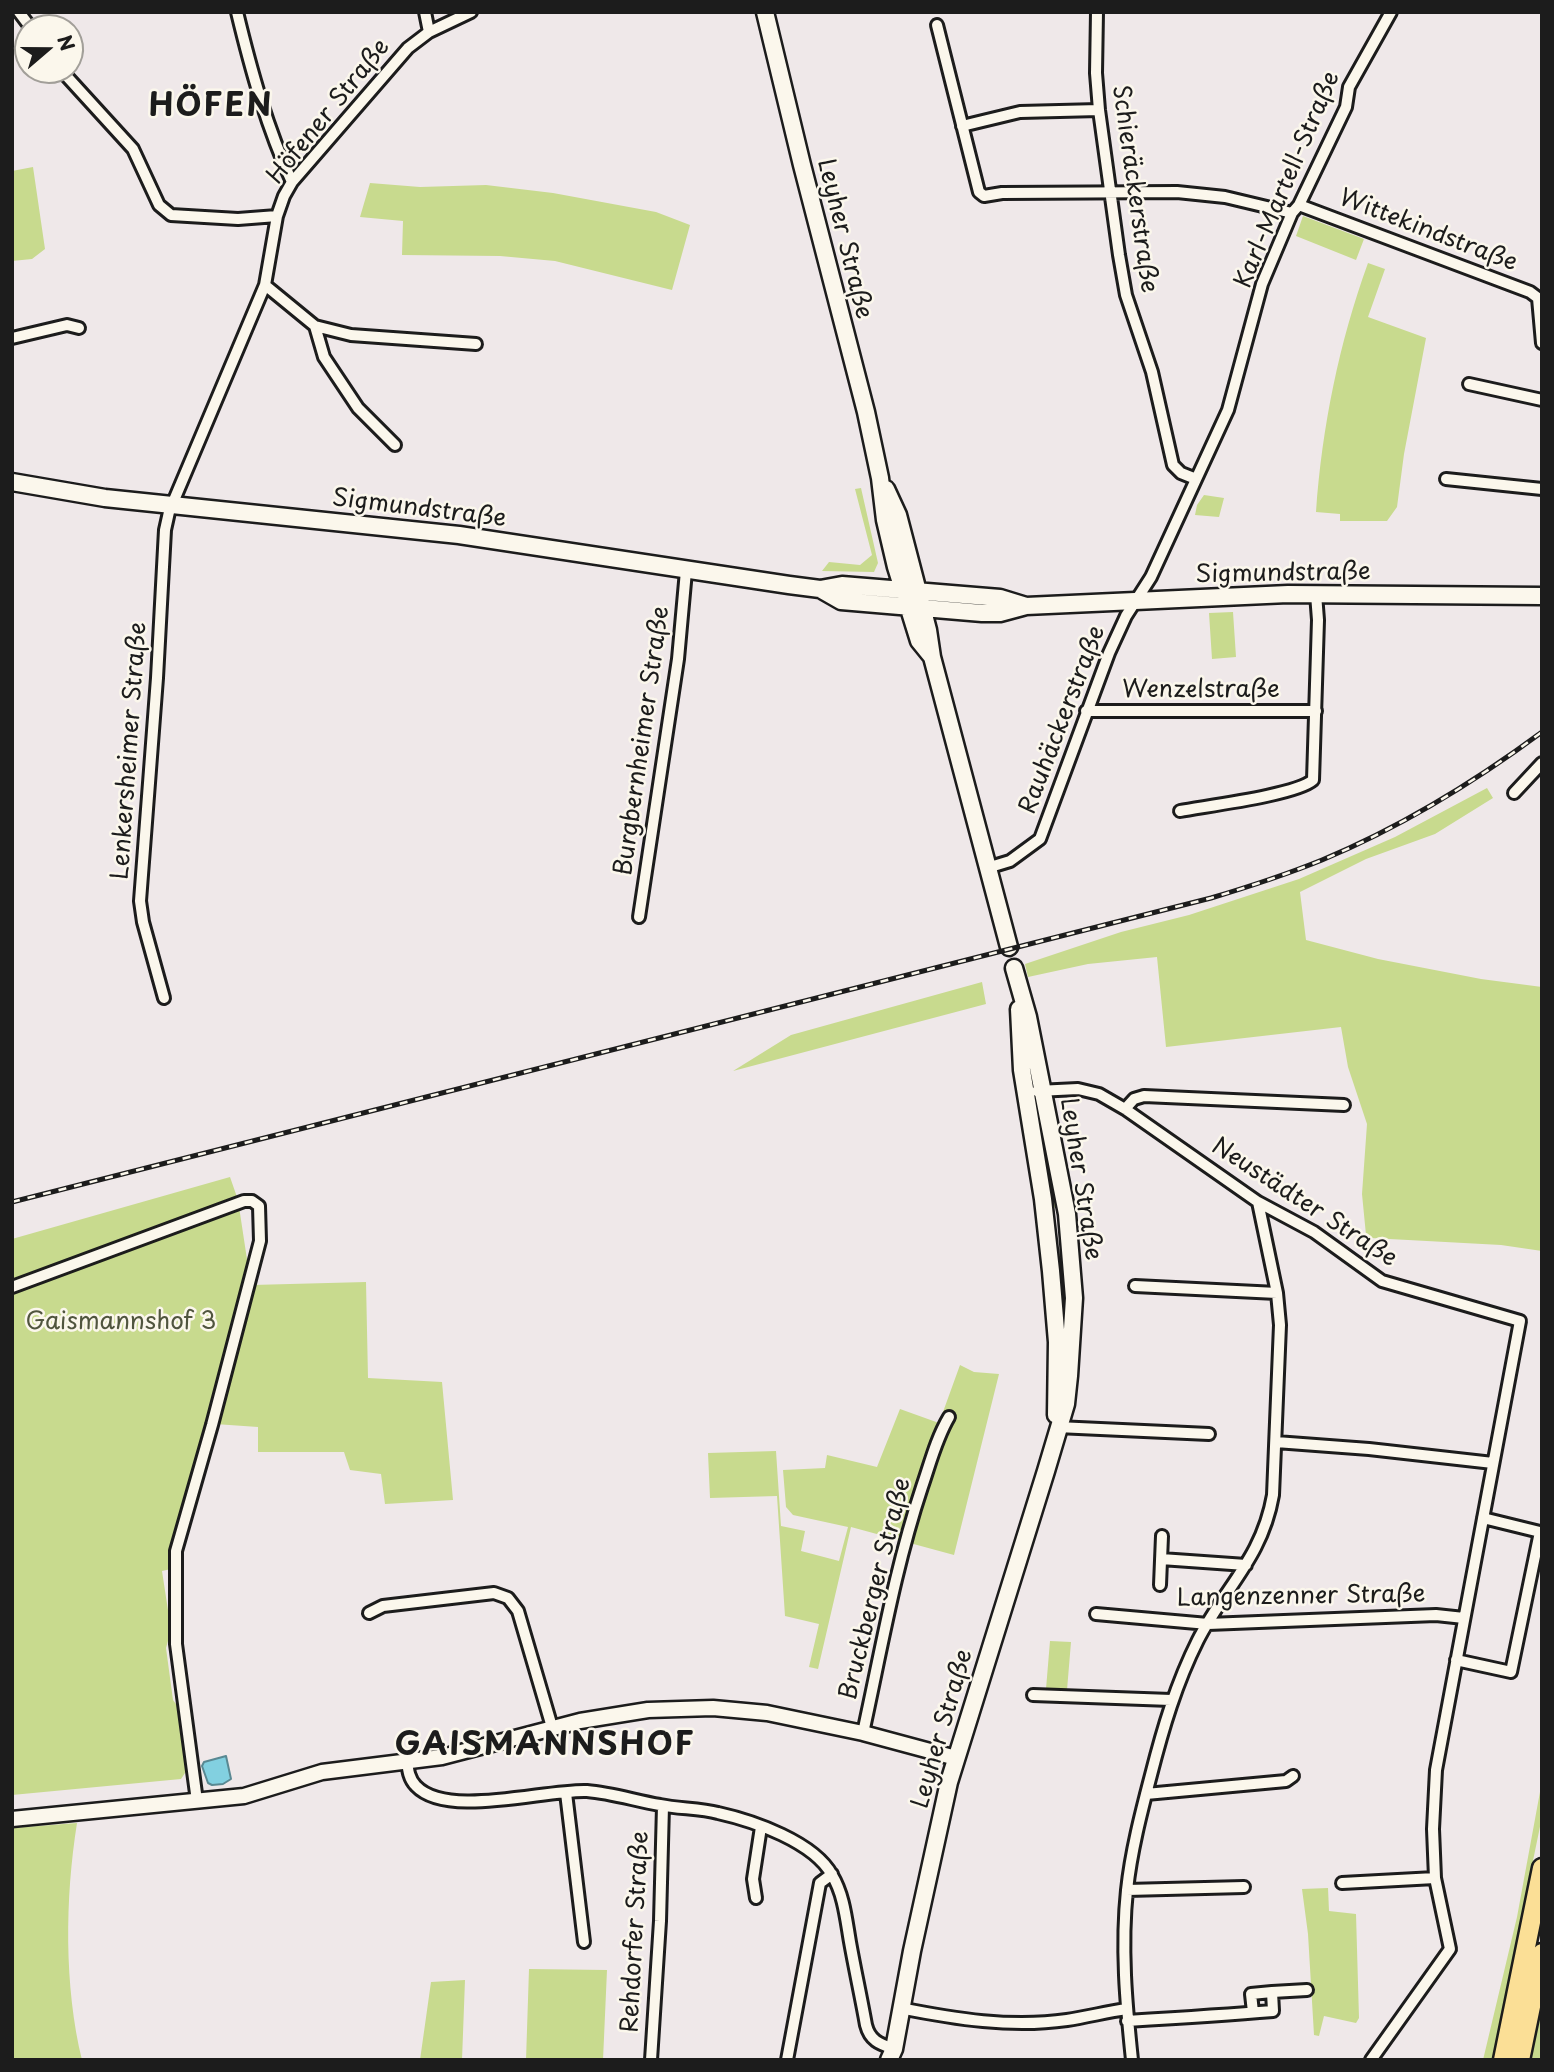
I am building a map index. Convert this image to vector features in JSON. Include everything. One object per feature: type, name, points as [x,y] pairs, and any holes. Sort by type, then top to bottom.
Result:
[{"type":"highway","points":[[1503,2060],[1542,1868]]},
{"type":"highway","points":[[1520,2060],[1542,1953]]},
{"type":"main road","name":"Leyher Straße","points":[[765,12],[866,412],[880,478],[898,515],[910,592],[932,657],[1009,947]]},
{"type":"main road","name":"Sigmundstraße","points":[[12,482],[105,498],[404,528],[820,589],[842,585],[1000,598],[1026,606]]},
{"type":"main road","name":"Sigmundstraße","points":[[820,589],[841,601],[915,609],[1000,613],[1026,606],[1316,594],[1542,596]]},
{"type":"main road","name":"Leyher Straße","points":[[893,2056],[900,2008],[929,1868],[956,1758],[1066,1404],[1073,1290],[1067,1214],[1028,1017],[1015,974],[1020,1046],[1051,1271],[1057,1342],[1057,1427]]},
{"type":"street","points":[[237,12],[251,68],[280,156],[292,182]]},
{"type":"street","points":[[425,12],[429,32]]},
{"type":"street","name":"Höfener Straße","points":[[171,505],[265,285],[277,216],[292,182],[408,48],[429,32],[471,12]]},
{"type":"street","name":"Schieräckerstraße","points":[[1097,12],[1096,59],[1100,110],[1126,295],[1152,372],[1173,465],[1181,473],[1196,479]]},
{"type":"street","name":"Karl-Martell-Straße","points":[[1137,601],[1151,577],[1228,410],[1262,285],[1295,209],[1346,107],[1349,87],[1391,12]]},
{"type":"street","points":[[936,26],[962,126],[1020,112],[1100,110]]},
{"type":"street","points":[[74,84],[133,149],[159,205],[171,215],[238,219],[277,216]]},
{"type":"street","name":"Wittekindstraße","points":[[962,126],[979,192],[985,196],[1002,193],[1177,192],[1295,209],[1530,292],[1538,298],[1542,343]]},
{"type":"street","points":[[265,285],[315,327],[351,335],[476,344]]},
{"type":"street","points":[[12,338],[67,326],[79,328]]},
{"type":"street","points":[[315,327],[324,357],[358,408],[395,445]]},
{"type":"street","points":[[1469,384],[1542,400]]},
{"type":"street","points":[[1446,480],[1542,489]]},
{"type":"street","name":"Lenkersheimer Straße","points":[[164,998],[143,922],[140,901],[165,530],[171,505]]},
{"type":"street","name":"Burgbernheimer Straße","points":[[639,918],[678,659],[686,571]]},
{"type":"street","points":[[1180,811],[1253,798],[1309,784],[1314,775],[1316,594]]},
{"type":"street","name":"Rauhäckerstraße","points":[[987,868],[1010,861],[1040,839],[1118,632],[1137,601]]},
{"type":"street","name":"Wenzelstraße","points":[[1086,711],[1316,711]]},
{"type":"street","points":[[1514,793],[1542,763]]},
{"type":"street","name":"Neustädter Straße","points":[[1026,1091],[1069,1088],[1099,1094],[1125,1109],[1258,1202],[1314,1232],[1382,1281],[1520,1321],[1436,1772],[1433,1829],[1435,1878],[1450,1949],[1371,2060]]},
{"type":"street","name":"Neustädter Straße","points":[[1125,1109],[1133,1100],[1144,1096],[1344,1105]]},
{"type":"street","points":[[12,1287],[244,1201],[252,1200],[259,1206],[260,1241],[176,1551],[176,1644],[197,1801]]},
{"type":"street","points":[[1132,2060],[1126,2015],[1127,1890],[1146,1794],[1171,1700],[1208,1624],[1257,1548],[1268,1520],[1273,1495],[1280,1325],[1277,1293],[1258,1202]]},
{"type":"street","points":[[1135,1286],[1277,1293]]},
{"type":"street","name":"Bruckberger Straße","points":[[863,1733],[904,1544],[940,1433],[948,1417]]},
{"type":"street","points":[[1057,1427],[1209,1434]]},
{"type":"street","points":[[1276,1442],[1493,1463]]},
{"type":"street","points":[[1456,1660],[1511,1672],[1540,1532],[1483,1518]]},
{"type":"street","points":[[1160,1585],[1162,1536]]},
{"type":"street","points":[[1161,1559],[1247,1565]]},
{"type":"street","points":[[369,1613],[383,1606],[465,1596],[494,1593],[508,1598],[518,1611],[552,1727]]},
{"type":"street","name":"Langenzenner Straße","points":[[1096,1614],[1208,1624],[1436,1615],[1464,1618]]},
{"type":"street","points":[[1033,1695],[1171,1700]]},
{"type":"street","points":[[12,1819],[244,1796],[330,1770],[453,1754],[552,1727],[648,1710],[713,1708],[775,1714],[863,1733],[956,1758]]},
{"type":"street","points":[[407,1761],[411,1779],[417,1787],[447,1799],[496,1801],[565,1793],[596,1793],[663,1806],[716,1812],[761,1827],[813,1852],[832,1874],[842,1896],[867,2030],[874,2040],[893,2056]]},
{"type":"street","points":[[1146,1794],[1286,1781],[1293,1776]]},
{"type":"street","points":[[565,1793],[584,1942]]},
{"type":"street","name":"Rehdorfer Straße","points":[[651,2060],[660,1921],[663,1806]]},
{"type":"street","points":[[756,1898],[753,1879],[761,1827]]},
{"type":"street","points":[[787,2060],[820,1882],[832,1874]]},
{"type":"street","points":[[1342,1883],[1435,1878]]},
{"type":"street","points":[[1127,1890],[1244,1887]]},
{"type":"street","points":[[1253,2012],[1251,1994],[1307,1990]]},
{"type":"street","points":[[900,2008],[966,2020],[1017,2023],[1126,2015],[1273,2011],[1272,1992]]},
{"type":"green space","points":[[33,167],[45,249],[32,259],[12,261],[12,171]]},
{"type":"green space","points":[[370,183],[420,187],[486,185],[553,193],[656,212],[690,225],[672,290],[555,261],[500,256],[402,255],[403,221],[360,217]]},
{"type":"green space","points":[[1303,216],[1364,239],[1356,260],[1296,236]]},
{"type":"green space","points":[[1368,263],[1385,269],[1368,317],[1426,338],[1397,507],[1387,521],[1340,521],[1340,514],[1316,512],[1319,480],[1327,417],[1340,355]]},
{"type":"green space","points":[[861,488],[878,563],[874,572],[822,571],[829,562],[860,565],[872,555],[855,489]]},
{"type":"green space","points":[[1204,495],[1224,498],[1219,517],[1195,515],[1197,505]]},
{"type":"green space","points":[[1233,612],[1236,657],[1212,659],[1209,613]]},
{"type":"green space","points":[[1487,788],[1493,798],[1435,834],[1366,859],[1300,892],[1306,940],[1378,959],[1481,979],[1542,987],[1542,1251],[1501,1245],[1371,1238],[1366,1235],[1362,1194],[1367,1124],[1348,1067],[1341,1027],[1166,1047],[1157,957],[1088,964],[1028,977],[1025,964],[1121,932],[1189,915],[1299,879],[1395,837]]},
{"type":"green space","points":[[982,982],[986,1004],[733,1071],[791,1035]]},
{"type":"green space","points":[[1038,1104],[1058,1205],[1054,1208],[1050,1208],[1034,1114]]},
{"type":"green space","name":"Gaismannshof 3","points":[[230,1177],[238,1200],[248,1266],[223,1367],[175,1535],[171,1569],[162,1571],[171,1630],[166,1648],[173,1700],[179,1708],[189,1767],[181,1779],[12,1795],[12,1239]]},
{"type":"green space","points":[[1061,1254],[1063,1264],[1064,1342],[1054,1255]]},
{"type":"green space","points":[[366,1282],[368,1378],[442,1382],[453,1500],[385,1504],[381,1474],[350,1470],[344,1452],[258,1452],[258,1427],[215,1424],[252,1285]]},
{"type":"green space","points":[[960,1365],[974,1372],[999,1374],[954,1555],[851,1527],[818,1669],[809,1667],[819,1624],[785,1616],[777,1496],[710,1498],[708,1453],[776,1451],[781,1526],[805,1531],[801,1551],[839,1561],[848,1527],[793,1515],[786,1507],[783,1470],[825,1468],[827,1455],[877,1467],[900,1409],[939,1423]]},
{"type":"green space","points":[[1050,1641],[1071,1642],[1067,1690],[1046,1689]]},
{"type":"green space","points":[[1542,1781],[1542,1817],[1529,1880],[1530,1899],[1495,2060],[1483,2060],[1517,1917]]},
{"type":"green space","points":[[77,1823],[70,1881],[68,1942],[72,2002],[82,2060],[12,2060],[12,1828]]},
{"type":"green space","points":[[1328,1888],[1329,1911],[1356,1914],[1359,2018],[1356,2023],[1324,2016],[1319,2036],[1314,2035],[1308,1934],[1302,1889]]},
{"type":"green space","points":[[529,1969],[607,1970],[603,2060],[526,2060]]},
{"type":"green space","points":[[465,1980],[462,2060],[420,2060],[431,1982]]},
{"type":"green space","points":[[1542,1982],[1542,2058],[1529,2060]]},
{"type":"water","points":[[226,1756],[231,1779],[223,1784],[208,1783],[202,1766],[204,1762]]},
{"type":"railway","points":[[12,1202],[1225,894],[1308,865],[1380,833],[1463,786],[1542,732]]},
{"type":"district","name":"HÖFEN","points":[[211,107]]},
{"type":"district","name":"GAISMANNSHOF","points":[[545,1746]]}]
